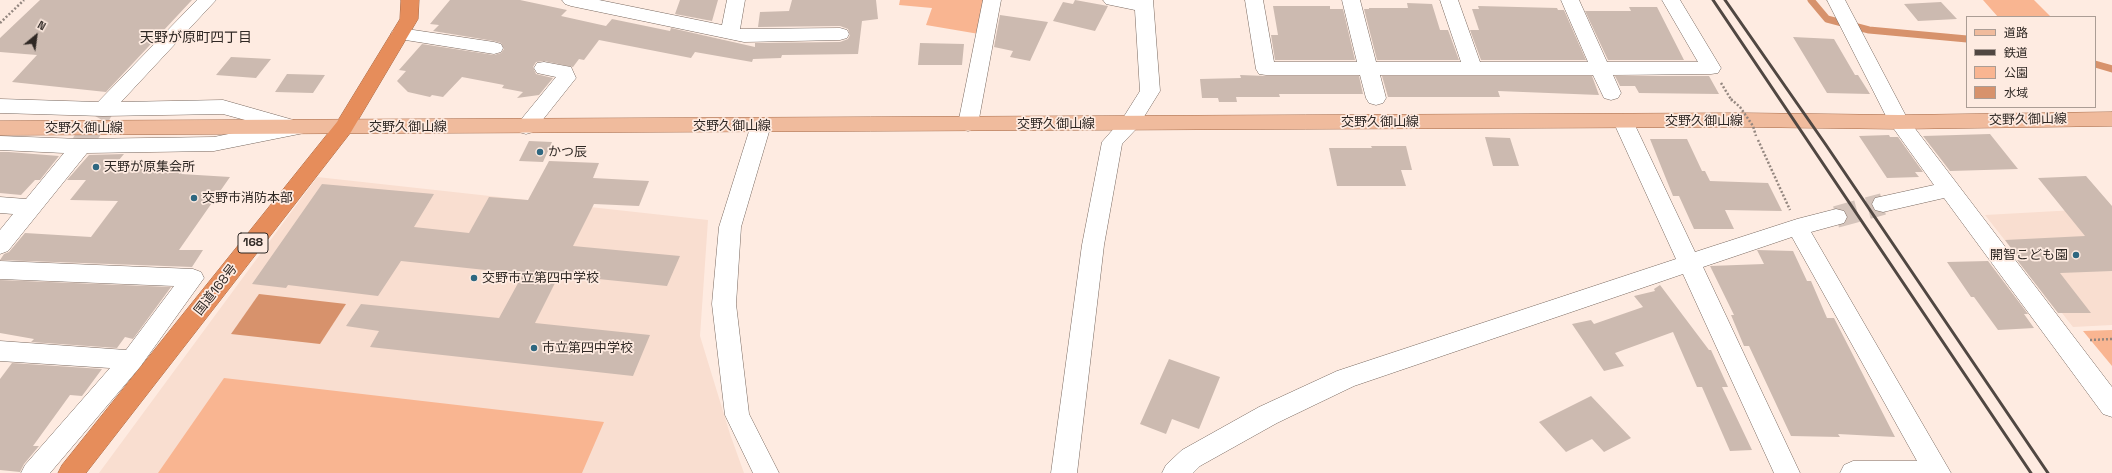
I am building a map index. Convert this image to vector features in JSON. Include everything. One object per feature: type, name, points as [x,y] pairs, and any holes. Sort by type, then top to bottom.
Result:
[{"type":"highway","name":"国道168号","points":[[71,473],[344,128],[409,19],[410,0]]},
{"type":"main road","name":"交野久御山線","points":[[0,128],[344,128],[1741,120],[1898,122],[2112,120]]},
{"type":"street","points":[[103,109],[207,0]]},
{"type":"street","points":[[571,0],[651,8],[744,36],[840,34]]},
{"type":"street","points":[[730,33],[736,0]]},
{"type":"street","points":[[968,124],[992,0]]},
{"type":"street","points":[[1064,473],[1094,245],[1112,142],[1130,123],[1150,91],[1145,3],[1112,0]]},
{"type":"street","points":[[1254,0],[1266,69],[1711,68]]},
{"type":"street","points":[[1351,0],[1376,98]]},
{"type":"street","points":[[1449,0],[1473,68]]},
{"type":"street","points":[[1570,0],[1611,93]]},
{"type":"street","points":[[1671,0],[1711,68]]},
{"type":"street","points":[[1836,0],[1898,122],[1950,189],[2112,406]]},
{"type":"street","points":[[400,34],[494,48]]},
{"type":"street","points":[[526,127],[566,78],[564,72],[544,68]]},
{"type":"street","points":[[0,106],[103,109],[223,107],[296,128]]},
{"type":"street","points":[[1623,121],[1787,473]]},
{"type":"street","points":[[761,125],[730,227],[724,304],[737,414],[766,473]]},
{"type":"street","points":[[0,143],[81,146],[214,144],[296,128]]},
{"type":"street","points":[[0,244],[81,146]]},
{"type":"street","points":[[1883,204],[1950,189]]},
{"type":"street","points":[[0,205],[31,207]]},
{"type":"street","points":[[1175,473],[1191,458],[1268,415],[1346,378],[1492,328],[1690,265],[1797,227],[1836,218]]},
{"type":"street","points":[[1797,227],[1937,472],[1853,473]]},
{"type":"street","points":[[0,270],[193,278],[132,360],[34,473]]},
{"type":"street","points":[[0,351],[132,360]]},
{"type":"path","points":[[0,23],[24,0]]},
{"type":"path","points":[[1711,68],[1741,120],[1756,136]]},
{"type":"path","points":[[1730,99],[1740,107],[1753,126],[1756,136],[1797,227]]},
{"type":"path","points":[[2094,346],[2090,340],[2112,339]]},
{"type":"shaded area","name":"交野市立第四中学校","points":[[317,177],[708,220],[700,336],[730,434],[744,473],[99,473]]},
{"type":"shaded area","points":[[2112,208],[2112,325],[2073,327],[1985,215]]},
{"type":"green space","points":[[900,0],[985,0],[979,34],[926,25],[932,8],[899,5]]},
{"type":"green space","points":[[1983,0],[2034,0],[2050,16],[1997,16]]},
{"type":"green space","points":[[2112,330],[2112,366],[2083,331]]},
{"type":"green space","points":[[224,378],[604,422],[582,473],[158,473]]},
{"type":"water","points":[[259,294],[346,304],[320,344],[231,334]]},
{"type":"building","points":[[40,0],[192,0],[106,92],[12,82],[37,55],[0,52],[0,38]]},
{"type":"building","points":[[450,0],[520,0],[567,10],[561,16],[606,26],[612,19],[670,31],[671,28],[755,47],[755,43],[840,42],[848,39],[850,35],[848,29],[840,26],[758,27],[760,12],[789,11],[792,0],[876,0],[878,19],[862,21],[858,54],[782,55],[781,58],[753,59],[752,62],[695,52],[691,58],[599,40],[584,60],[579,59],[573,67],[544,61],[536,62],[533,67],[536,74],[553,78],[539,95],[517,98],[523,92],[502,88],[504,85],[462,77],[443,97],[432,95],[430,97],[408,92],[397,81],[406,71],[399,70],[422,44],[494,55],[501,53],[504,49],[501,43],[494,41],[433,31],[439,25],[430,24]]},
{"type":"building","points":[[680,0],[718,0],[712,21],[675,14]]},
{"type":"building","points":[[1075,0],[1108,6],[1095,31],[1053,21],[1063,2],[1073,4]]},
{"type":"building","points":[[1941,2],[1957,19],[1918,21],[1904,4]]},
{"type":"building","points":[[1407,3],[1432,4],[1440,30],[1448,30],[1459,60],[1377,60],[1364,9],[1408,8]]},
{"type":"building","points":[[1273,6],[1330,6],[1330,9],[1343,9],[1355,60],[1275,60],[1271,35],[1278,35]]},
{"type":"building","points":[[1478,6],[1557,8],[1558,10],[1564,10],[1586,60],[1481,60],[1470,30],[1479,30],[1472,9],[1479,9]]},
{"type":"building","points":[[1629,7],[1657,7],[1684,60],[1608,60],[1585,11],[1631,11]]},
{"type":"building","points":[[1000,15],[1048,22],[1030,61],[1010,57],[1013,51],[994,47]]},
{"type":"building","points":[[1793,37],[1834,39],[1855,75],[1858,75],[1870,94],[1827,93]]},
{"type":"building","points":[[920,43],[964,44],[962,65],[918,65]]},
{"type":"building","points":[[231,57],[271,59],[256,78],[216,75]]},
{"type":"building","points":[[287,74],[325,75],[313,93],[275,92]]},
{"type":"building","points":[[1240,75],[1359,76],[1363,94],[1279,94],[1280,97],[1236,97],[1237,102],[1219,102],[1218,98],[1202,98],[1200,79],[1241,78]]},
{"type":"building","points":[[1382,76],[1592,76],[1599,95],[1498,91],[1500,97],[1388,97]]},
{"type":"building","points":[[1615,76],[1709,76],[1719,94],[1639,93],[1635,86],[1620,86]]},
{"type":"building","points":[[1990,134],[2018,169],[1950,171],[1923,136]]},
{"type":"building","points":[[1889,135],[1890,137],[1898,137],[1923,172],[1915,172],[1919,177],[1887,178],[1859,136]]},
{"type":"building","points":[[1485,137],[1510,138],[1519,166],[1493,166]]},
{"type":"building","points":[[1650,139],[1687,139],[1702,171],[1705,171],[1710,181],[1768,183],[1782,211],[1725,210],[1734,229],[1694,229],[1679,196],[1673,196]]},
{"type":"building","points":[[529,141],[552,142],[543,162],[519,161]]},
{"type":"building","points":[[1371,146],[1406,146],[1412,170],[1401,170],[1406,186],[1337,186],[1329,148],[1372,148]]},
{"type":"building","points":[[0,152],[59,156],[40,180],[35,180],[21,195],[0,193]]},
{"type":"building","points":[[124,154],[119,160],[189,163],[181,174],[230,177],[179,250],[203,250],[192,267],[0,260],[25,233],[91,237],[118,201],[70,200],[86,180],[67,180],[89,155]]},
{"type":"building","points":[[549,161],[599,163],[593,178],[649,181],[639,206],[594,204],[573,246],[680,256],[667,286],[559,275],[535,323],[650,335],[633,376],[370,347],[379,331],[346,326],[361,304],[499,318],[523,274],[401,261],[378,296],[288,285],[286,288],[252,284],[322,184],[434,194],[414,227],[469,233],[489,197],[528,200]]},
{"type":"building","points":[[2086,176],[2112,206],[2112,271],[2060,273],[2091,313],[2058,313],[2017,260],[2020,260],[2005,240],[2085,236],[2038,178]]},
{"type":"building","points":[[1757,250],[1793,251],[1807,281],[1811,281],[1827,318],[1834,318],[1895,437],[1838,434],[1840,437],[1791,436],[1749,346],[1744,346],[1731,315],[1734,315],[1710,266],[1764,264]]},
{"type":"building","points":[[1988,261],[2028,314],[2024,314],[2034,328],[1998,330],[1974,297],[1971,297],[1947,262]]},
{"type":"building","points":[[0,280],[171,287],[133,339],[125,337],[117,348],[31,342],[34,339],[0,333]]},
{"type":"building","points":[[1660,285],[1709,350],[1711,350],[1728,387],[1722,387],[1752,450],[1730,451],[1702,387],[1697,387],[1673,332],[1615,353],[1624,366],[1604,371],[1572,324],[1591,320],[1594,324],[1643,307],[1634,296],[1655,291],[1654,289]]},
{"type":"building","points":[[1169,359],[1220,377],[1199,429],[1172,419],[1166,434],[1140,424]]},
{"type":"building","points":[[12,363],[102,369],[82,396],[70,395],[33,446],[39,446],[24,464],[20,472],[0,470],[0,379]]},
{"type":"building","points":[[1591,396],[1631,438],[1604,452],[1592,439],[1566,452],[1539,422]]},
{"type":"waterway","points":[[1811,0],[1827,19],[1869,30],[1966,39]]},
{"type":"waterway","points":[[2096,64],[2112,69]]},
{"type":"tunnel","points":[[81,146],[103,109]]},
{"type":"tunnel","points":[[1836,217],[1883,204]]},
{"type":"railway","points":[[1713,0],[2031,473]]},
{"type":"railway","points":[[1725,0],[1826,145],[2048,473]]},
{"type":"place","name":"かつ辰","points":[[540,152]]},
{"type":"place","name":"天野が原集会所","points":[[96,167]]},
{"type":"place","name":"交野市消防本部","points":[[194,198]]},
{"type":"place","name":"開智こども園","points":[[2076,255]]},
{"type":"place","name":"交野市立第四中学校","points":[[474,278]]},
{"type":"place","name":"市立第四中学校","points":[[534,348]]},
{"type":"district","name":"天野が原町四丁目","points":[[196,38]]}]
